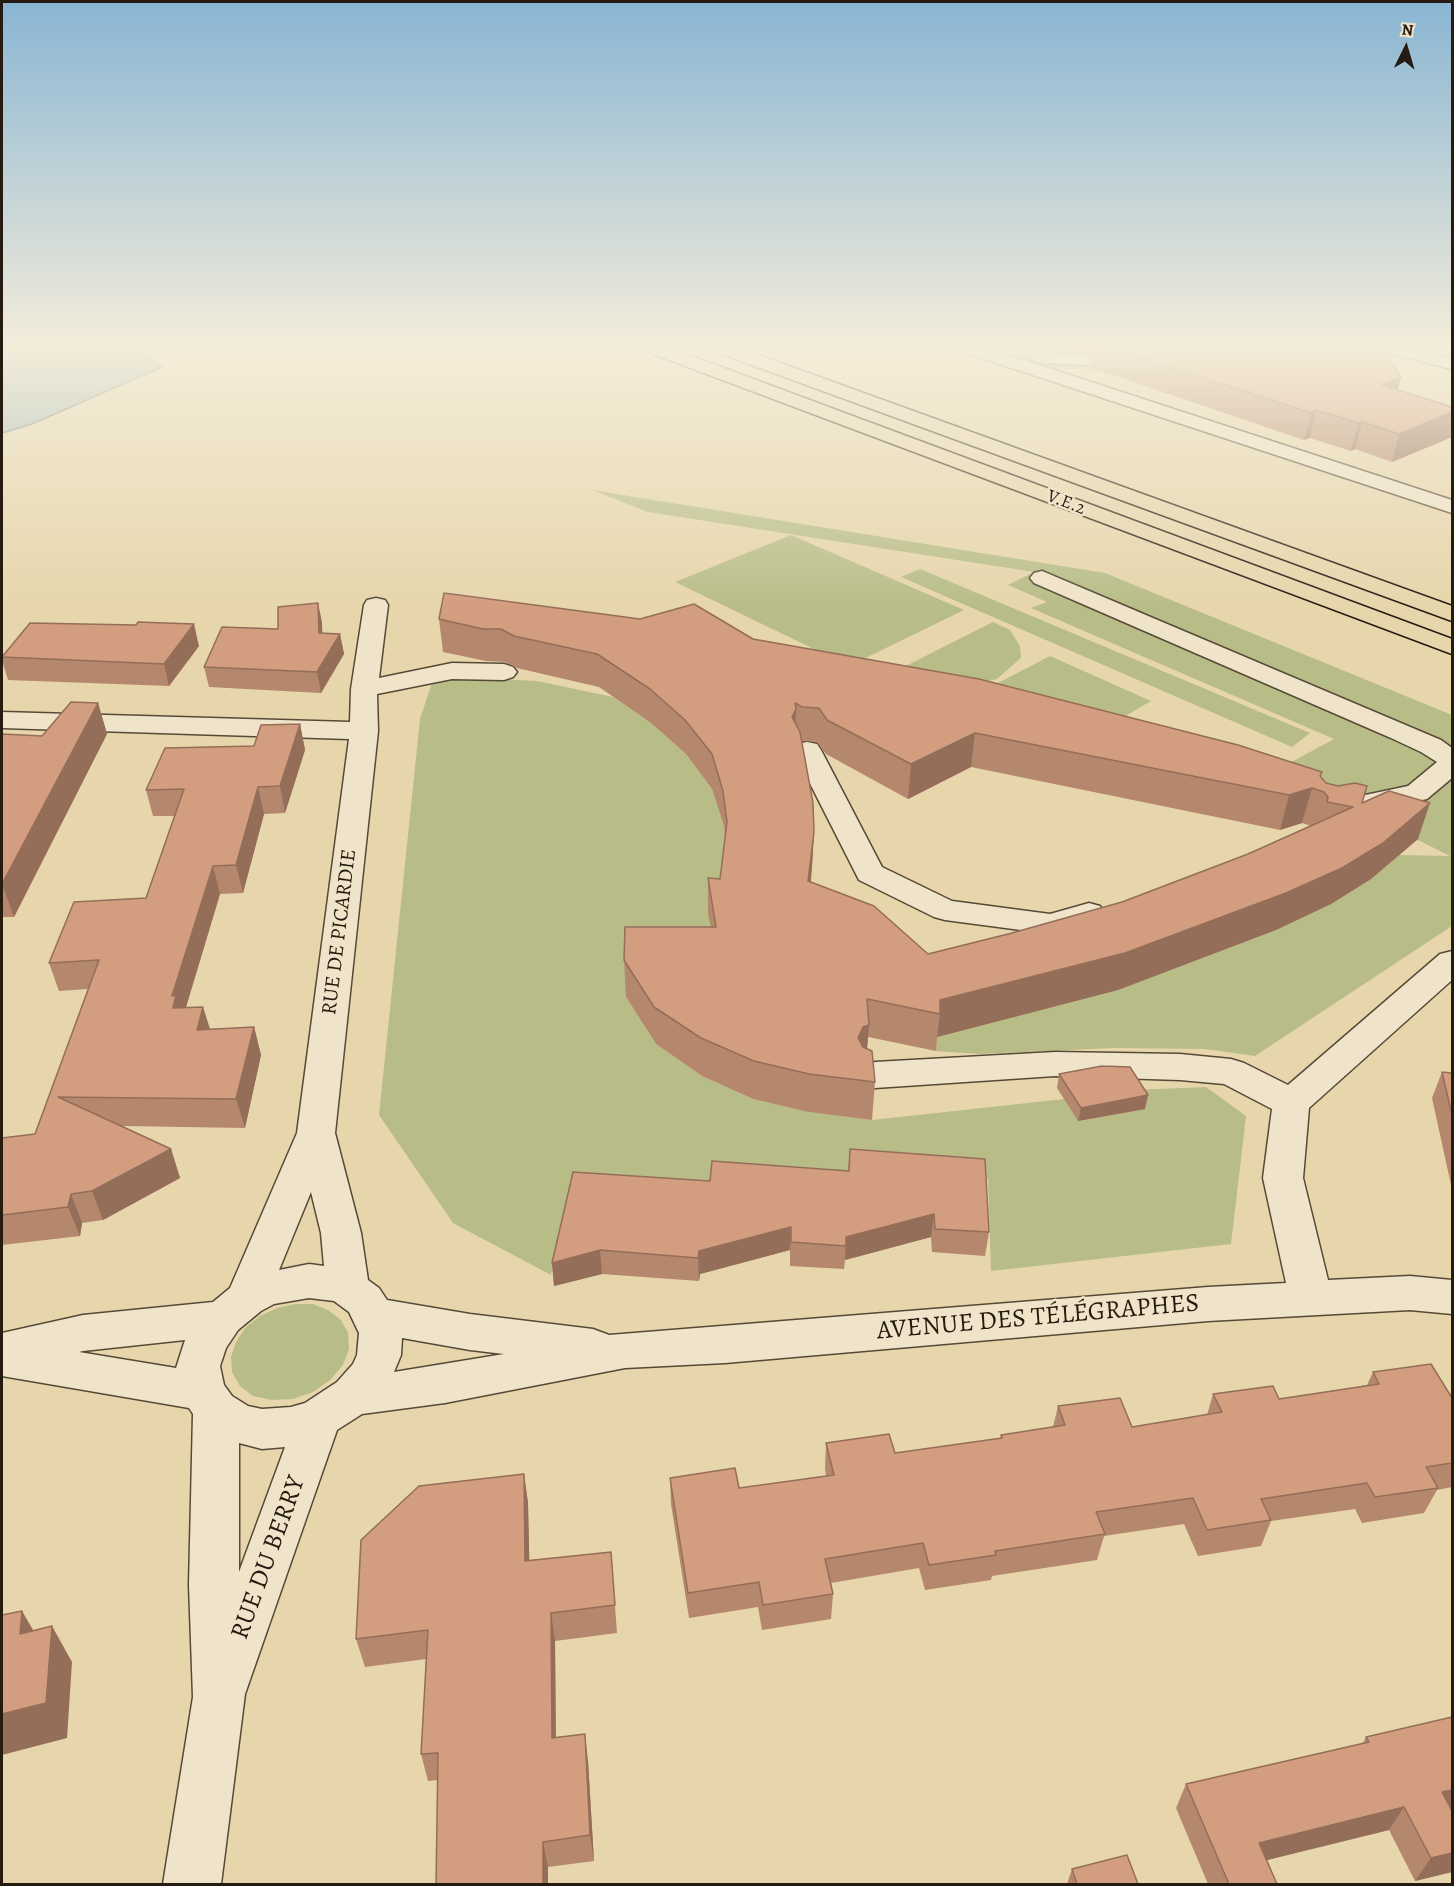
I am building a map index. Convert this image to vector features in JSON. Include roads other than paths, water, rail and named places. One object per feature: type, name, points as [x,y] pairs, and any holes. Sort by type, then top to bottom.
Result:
[{"type":"highway","name":"V.E.2","points":[[881,433],[1452,647]]},
{"type":"highway","name":"V.E.2","points":[[955,433],[1452,614]]},
{"type":"street","points":[[1227,433],[1452,507]]},
{"type":"street","points":[[1042,578],[1391,727],[1431,746],[1452,762],[1417,793],[1338,808]]},
{"type":"street","name":"RUE DE PICARDIE","points":[[234,1308],[316,1133],[364,731],[364,689],[376,604]]},
{"type":"street","points":[[364,689],[452,671],[504,672]]},
{"type":"street","points":[[2,720],[364,731]]},
{"type":"street","points":[[807,750],[870,873],[945,910],[981,915],[1051,924],[1115,905]]},
{"type":"street","points":[[1311,1299],[1283,1178],[1291,1103],[1452,962]]},
{"type":"street","points":[[875,1075],[1055,1064],[1180,1068],[1231,1072],[1291,1103]]},
{"type":"street","name":"RUE DE PICARDIE","points":[[316,1133],[361,1302]]},
{"type":"street","points":[[2,1358],[209,1401],[237,1423],[262,1429],[291,1427],[336,1407],[370,1376],[379,1354],[381,1333],[361,1302],[329,1283],[309,1281],[266,1289],[234,1308],[206,1341],[198,1366],[209,1401]]},
{"type":"street","name":"AVENUE DES TÉLÉGRAPHES","points":[[336,1407],[625,1350],[737,1344],[1208,1304],[1410,1293],[1452,1297]]},
{"type":"street","name":"AVENUE DES TÉLÉGRAPHES","points":[[361,1302],[470,1332],[625,1350]]},
{"type":"street","points":[[2,1351],[83,1334],[234,1308]]},
{"type":"street","name":"RUE DU BERRY","points":[[192,1884],[219,1697],[209,1401]]},
{"type":"street","name":"RUE DU BERRY","points":[[219,1697],[336,1407]]}]
